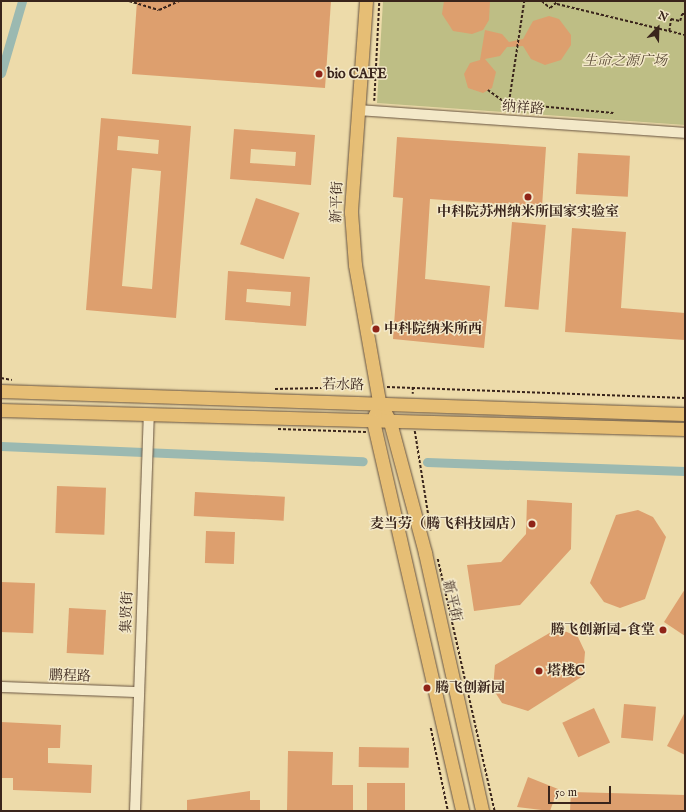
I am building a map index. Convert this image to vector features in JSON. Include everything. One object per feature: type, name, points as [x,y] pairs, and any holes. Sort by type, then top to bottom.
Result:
[{"type":"main road","name":"新平街","points":[[366,1],[351,212],[355,265],[379,401],[390,422],[425,553],[482,811]]},
{"type":"main road","name":"若水路","points":[[1,391],[379,401],[685,414]]},
{"type":"main road","name":"新平街","points":[[379,401],[373,421],[462,811]]},
{"type":"main road","points":[[1,410],[685,429]]},
{"type":"street","name":"纳祥路","points":[[359,110],[685,133]]},
{"type":"street","name":"集贤街","points":[[135,811],[137,692],[149,414]]},
{"type":"street","name":"鹏程路","points":[[1,687],[137,692]]},
{"type":"path","points":[[129,1],[159,10],[179,1]]},
{"type":"path","points":[[374,111],[379,1]]},
{"type":"path","points":[[508,107],[524,1]]},
{"type":"path","points":[[542,1],[550,8],[557,4],[558,1]]},
{"type":"path","points":[[557,4],[685,35]]},
{"type":"path","points":[[668,31],[671,19],[680,21],[682,14],[685,14]]},
{"type":"path","points":[[488,90],[509,103],[614,113]]},
{"type":"path","points":[[422,387],[685,398]]},
{"type":"path","points":[[415,428],[431,532]]},
{"type":"path","points":[[437,554],[495,811]]},
{"type":"green space","name":"生命之源广场","points":[[383,1],[685,1],[685,125],[377,103]]},
{"type":"building","points":[[137,1],[331,1],[325,88],[132,74]]},
{"type":"building","points":[[444,1],[490,1],[489,20],[483,30],[472,34],[453,31],[442,14]]},
{"type":"building","points":[[549,16],[559,19],[571,35],[571,45],[561,60],[545,65],[531,59],[523,46],[507,47],[500,56],[485,59],[496,72],[492,88],[483,93],[468,88],[464,74],[470,63],[480,60],[485,30],[502,34],[509,42],[523,39],[533,21]]},
{"type":"building","points":[[101,118],[191,126],[176,318],[86,310]],"holes":[[[118,136],[159,140],[158,154],[117,150]],[[132,168],[161,171],[152,289],[122,286]]]},
{"type":"building","points":[[234,129],[315,135],[311,185],[230,179]],"holes":[[[251,149],[296,152],[295,166],[250,163]]]},
{"type":"building","points":[[397,137],[546,147],[542,207],[430,199],[425,279],[490,286],[484,348],[393,339],[403,198],[393,197]]},
{"type":"building","points":[[578,153],[630,156],[628,197],[576,194]]},
{"type":"building","points":[[256,198],[299,213],[284,259],[240,244]]},
{"type":"building","points":[[512,222],[546,225],[538,310],[505,307]]},
{"type":"building","points":[[572,228],[626,232],[621,308],[685,313],[685,340],[565,332]]},
{"type":"building","points":[[228,271],[310,277],[306,326],[225,320]],"holes":[[[247,289],[291,292],[290,306],[246,302]]]},
{"type":"building","points":[[57,486],[106,488],[104,535],[55,533]]},
{"type":"building","points":[[195,492],[285,497],[284,521],[194,516]]},
{"type":"building","points":[[527,500],[572,503],[571,549],[520,605],[474,611],[467,565],[501,562],[526,534]]},
{"type":"building","points":[[638,510],[653,517],[666,537],[645,599],[620,608],[604,602],[590,583],[616,515]]},
{"type":"building","points":[[206,531],[235,532],[234,564],[205,563]]},
{"type":"building","points":[[1,582],[35,583],[33,633],[1,632]]},
{"type":"building","points":[[685,589],[685,636],[664,622]]},
{"type":"building","points":[[69,608],[106,610],[104,655],[67,653]]},
{"type":"building","name":"塔楼C","points":[[558,628],[578,637],[585,652],[583,676],[528,711],[502,703],[493,689],[495,665]]},
{"type":"building","points":[[624,704],[656,707],[653,741],[621,738]]},
{"type":"building","points":[[594,708],[610,742],[578,757],[562,723]]},
{"type":"building","points":[[685,712],[685,755],[667,746]]},
{"type":"building","points":[[1,722],[61,725],[60,748],[48,748],[48,763],[92,765],[91,793],[13,790],[13,778],[1,778]]},
{"type":"building","points":[[359,747],[409,748],[409,768],[359,767]]},
{"type":"building","points":[[288,751],[333,752],[332,785],[353,785],[353,811],[287,811]]},
{"type":"building","points":[[528,777],[558,789],[550,811],[517,807]]},
{"type":"building","points":[[367,783],[405,783],[405,811],[367,811]]},
{"type":"building","points":[[250,791],[250,800],[260,800],[260,811],[187,811],[187,800]]},
{"type":"building","points":[[571,792],[685,795],[685,811],[570,811]]},
{"type":"waterway","points":[[1,73],[22,1]]},
{"type":"waterway","points":[[1,446],[363,461]]},
{"type":"waterway","points":[[427,462],[685,471]]},
{"type":"place","name":"bio CAFE","points":[[319,74]]},
{"type":"place","name":"中科院苏州纳米所国家实验室","points":[[528,197]]},
{"type":"place","name":"中科院纳米所西","points":[[376,329]]},
{"type":"place","name":"麦当劳（腾飞科技园店）","points":[[532,524]]},
{"type":"place","name":"腾飞创新园-食堂","points":[[663,630]]},
{"type":"place","name":"塔楼C","points":[[539,671]]},
{"type":"place","name":"腾飞创新园","points":[[427,688]]}]
